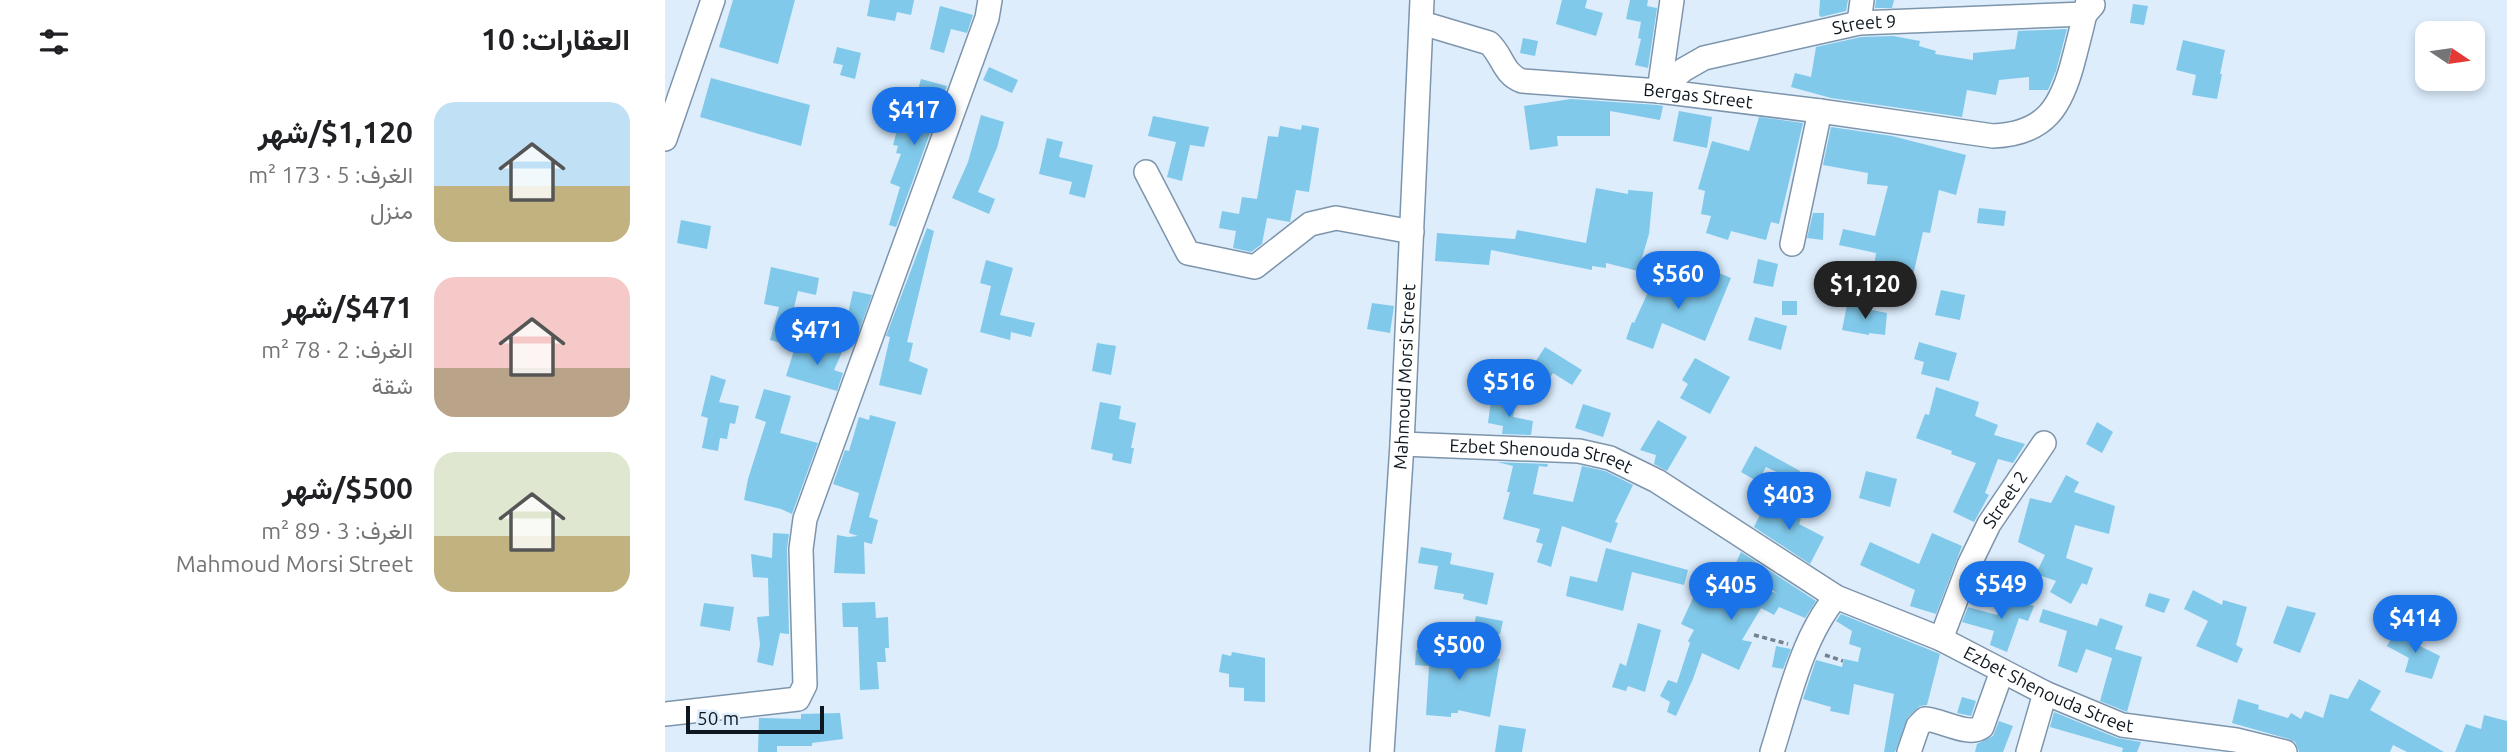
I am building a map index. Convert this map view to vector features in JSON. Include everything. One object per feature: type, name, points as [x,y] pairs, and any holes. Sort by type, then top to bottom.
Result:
[{"type":"street","points":[[665,139],[713,0]]},
{"type":"street","points":[[665,714],[798,699],[803,693],[805,685],[801,549],[805,519],[986,18],[990,0]]},
{"type":"street","points":[[1659,91],[1672,0]]},
{"type":"street","points":[[1859,23],[1863,0]]},
{"type":"street","name":"Bergas Street","points":[[1422,11],[1489,43],[1495,48],[1509,74],[1522,81],[1659,91],[1993,136],[2012,135],[2030,129],[2046,118],[2058,104],[2067,87],[2090,5]]},
{"type":"street","name":"Street 9","points":[[1659,91],[1683,70],[1703,58],[1859,23],[2090,5]]},
{"type":"street","name":"Mahmoud Morsi Street","points":[[1383,752],[1402,444],[1422,11]]},
{"type":"street","points":[[1792,244],[1820,111]]},
{"type":"street","points":[[1146,172],[1188,253],[1255,267],[1310,224],[1336,218],[1412,232]]},
{"type":"street","name":"Street 2","points":[[1941,639],[1969,565],[1989,524],[2044,443]]},
{"type":"street","name":"Ezbet Shenouda Street","points":[[1402,444],[1579,451],[1610,458],[1657,481],[1836,597],[1941,639],[2045,693],[2122,725],[2236,740],[2285,752]]},
{"type":"street","points":[[1772,752],[1806,649],[1821,614],[1836,597]]},
{"type":"street","points":[[1909,752],[1918,726],[1925,719],[1937,720],[1970,731],[1982,727],[2002,671]]},
{"type":"street","points":[[2028,752],[2045,693]]},
{"type":"building","points":[[733,0],[795,0],[778,64],[719,47]]},
{"type":"building","points":[[870,0],[914,0],[911,15],[897,12],[895,21],[867,16]]},
{"type":"building","points":[[1562,0],[1587,0],[1585,8],[1603,13],[1596,36],[1556,24]]},
{"type":"building","points":[[1630,0],[1648,0],[1647,6],[1657,8],[1648,68],[1635,65],[1641,39],[1638,38],[1641,22],[1626,19]]},
{"type":"building","points":[[1820,0],[1848,0],[1846,11],[1821,17]]},
{"type":"building","points":[[1876,0],[1894,0],[1892,8],[1875,8]]},
{"type":"building","points":[[2133,4],[2148,6],[2144,25],[2130,23]]},
{"type":"building","points":[[940,6],[973,15],[967,33],[951,29],[944,53],[930,49]]},
{"type":"building","points":[[2067,29],[2048,90],[2029,90],[2029,77],[1999,80],[1996,95],[1967,90],[1962,117],[1831,98],[1791,87],[1795,73],[1811,77],[1816,47],[1861,37],[1893,36],[1920,41],[1919,46],[1936,51],[1935,54],[1973,60],[1973,53],[2015,49],[2018,31]]},
{"type":"building","points":[[1523,38],[1538,41],[1535,56],[1520,53]]},
{"type":"building","points":[[2183,40],[2225,50],[2217,99],[2192,95],[2196,75],[2176,70]]},
{"type":"building","points":[[837,47],[861,53],[855,79],[840,75],[843,65],[833,63]]},
{"type":"building","points":[[989,67],[1018,80],[1012,93],[983,80]]},
{"type":"building","points":[[711,78],[810,105],[801,146],[700,117]]},
{"type":"building","points":[[921,79],[947,86],[896,227],[889,225],[900,187],[890,183],[901,154],[896,153],[898,146],[893,145],[897,130],[918,136],[931,96],[917,93]]},
{"type":"building","points":[[1571,99],[1663,106],[1660,120],[1610,111],[1610,136],[1557,136],[1558,146],[1530,150],[1524,106]]},
{"type":"building","points":[[1679,111],[1712,117],[1707,148],[1673,141]]},
{"type":"building","points":[[981,115],[1004,122],[997,148],[978,192],[995,199],[989,214],[952,198],[968,162]]},
{"type":"building","points":[[1153,116],[1209,127],[1204,147],[1190,145],[1182,181],[1167,177],[1176,142],[1148,136]]},
{"type":"building","points":[[1759,117],[1803,123],[1779,224],[1771,222],[1766,240],[1731,231],[1728,240],[1706,233],[1711,216],[1701,214],[1705,191],[1698,189],[1712,141],[1749,151]]},
{"type":"building","points":[[1302,125],[1319,128],[1309,192],[1296,190],[1290,222],[1267,218],[1262,244],[1251,252],[1233,248],[1236,231],[1219,228],[1222,211],[1239,214],[1242,197],[1257,199],[1268,136],[1278,137],[1280,126],[1301,130]]},
{"type":"building","points":[[1831,127],[1892,136],[1966,155],[1956,195],[1939,190],[1930,233],[1923,232],[1909,293],[1896,290],[1897,284],[1872,280],[1876,253],[1839,245],[1843,229],[1875,236],[1888,186],[1867,184],[1868,173],[1823,165]]},
{"type":"building","points":[[1047,138],[1063,142],[1059,157],[1093,165],[1085,198],[1069,194],[1072,182],[1039,174]]},
{"type":"building","points":[[1596,188],[1628,194],[1628,190],[1653,192],[1649,234],[1638,271],[1606,263],[1606,268],[1592,266],[1592,270],[1491,250],[1489,265],[1435,261],[1437,233],[1515,239],[1517,230],[1586,243]]},
{"type":"building","points":[[1979,208],[2006,211],[2004,226],[1977,223]]},
{"type":"building","points":[[1813,213],[1824,213],[1823,240],[1807,238]]},
{"type":"building","points":[[681,220],[711,226],[707,249],[677,243]]},
{"type":"building","points":[[927,228],[934,231],[907,342],[913,343],[909,361],[928,369],[921,395],[879,385],[890,337],[886,336]]},
{"type":"building","points":[[1758,259],[1778,264],[1773,287],[1753,283]]},
{"type":"building","points":[[986,260],[1013,268],[1000,315],[1035,323],[1031,337],[1011,332],[1010,340],[980,332],[991,286],[980,283]]},
{"type":"building","points":[[771,267],[819,278],[816,295],[798,291],[785,344],[770,340],[779,307],[764,304]]},
{"type":"building","points":[[1714,271],[1731,278],[1705,341],[1662,323],[1653,349],[1626,339],[1654,279],[1693,295],[1694,292],[1704,296]]},
{"type":"building","points":[[1941,290],[1965,295],[1960,320],[1935,315]]},
{"type":"building","points":[[853,291],[872,295],[859,331],[845,328]]},
{"type":"building","points":[[1782,301],[1797,301],[1797,315],[1782,315]]},
{"type":"building","points":[[1372,303],[1394,306],[1390,333],[1367,329]]},
{"type":"building","points":[[1847,305],[1887,313],[1885,335],[1842,330]]},
{"type":"building","points":[[1755,317],[1787,326],[1781,350],[1748,340]]},
{"type":"building","points":[[825,341],[843,350],[834,370],[843,373],[837,391],[786,376],[795,347],[819,354]]},
{"type":"building","points":[[1919,342],[1957,353],[1949,381],[1921,374],[1924,362],[1914,359]]},
{"type":"building","points":[[1097,343],[1116,346],[1111,375],[1092,371]]},
{"type":"building","points":[[1545,347],[1582,370],[1572,385],[1553,373],[1548,381],[1530,370]]},
{"type":"building","points":[[1695,358],[1730,377],[1710,414],[1680,398],[1688,384],[1682,380]]},
{"type":"building","points":[[711,375],[726,380],[719,402],[739,406],[735,424],[730,423],[727,439],[720,438],[718,451],[702,448],[708,418],[701,416]]},
{"type":"building","points":[[1936,387],[1979,402],[1975,416],[1998,425],[1994,435],[2025,444],[2013,463],[1998,459],[1985,493],[1989,495],[1974,522],[1953,512],[1976,463],[1916,438],[1925,414],[1929,415]]},
{"type":"building","points":[[764,389],[791,396],[780,433],[818,443],[792,514],[744,500],[766,422],[755,418]]},
{"type":"building","points":[[1491,400],[1516,404],[1513,417],[1533,421],[1531,435],[1502,434],[1503,426],[1488,423]]},
{"type":"building","points":[[1100,402],[1121,406],[1119,419],[1136,423],[1131,464],[1112,460],[1113,454],[1091,449]]},
{"type":"building","points":[[1583,404],[1611,413],[1603,437],[1575,428]]},
{"type":"building","points":[[870,415],[896,422],[869,517],[878,520],[872,544],[864,542],[865,574],[834,573],[837,535],[858,536],[849,533],[859,493],[833,484],[845,450],[849,451],[859,417],[869,420]]},
{"type":"building","points":[[1658,420],[1687,437],[1667,471],[1654,464],[1656,455],[1640,450]]},
{"type":"building","points":[[2097,422],[2113,432],[2102,453],[2086,444]]},
{"type":"building","points":[[1755,446],[1800,471],[1795,481],[1766,467],[1758,482],[1741,472]]},
{"type":"building","points":[[1497,462],[1548,464],[1547,467],[1539,466],[1533,494],[1573,502],[1582,466],[1605,471],[1633,485],[1615,522],[1618,523],[1611,543],[1562,526],[1551,567],[1537,562],[1543,544],[1536,542],[1540,529],[1503,519],[1513,466]]},
{"type":"building","points":[[1866,471],[1897,479],[1890,507],[1859,498]]},
{"type":"building","points":[[2066,475],[2079,482],[2074,492],[2115,506],[2109,534],[2075,525],[2066,558],[2093,568],[2087,585],[2082,583],[2071,604],[2050,592],[2056,581],[2036,574],[2045,555],[2018,542],[2030,498],[2051,503]]},
{"type":"building","points":[[1766,502],[1801,519],[1799,524],[1824,537],[1810,564],[1754,527]]},
{"type":"building","points":[[773,533],[789,534],[789,634],[780,633],[773,666],[757,662],[760,645],[757,617],[769,616],[768,578],[753,577],[751,554],[772,558]]},
{"type":"building","points":[[1932,533],[1962,546],[1936,614],[1910,606],[1915,590],[1860,565],[1870,542],[1919,564]]},
{"type":"building","points":[[1421,547],[1452,553],[1450,564],[1494,573],[1487,605],[1463,599],[1464,594],[1434,589],[1438,566],[1418,563]]},
{"type":"building","points":[[1606,548],[1688,570],[1684,585],[1632,572],[1623,611],[1566,596],[1570,576],[1597,582]]},
{"type":"building","points":[[1741,552],[1816,601],[1805,618],[1779,607],[1774,615],[1761,608],[1742,640],[1752,642],[1739,670],[1702,653],[1676,716],[1667,712],[1670,702],[1660,696],[1668,680],[1677,683],[1690,643],[1688,641],[1694,630],[1681,624],[1698,587],[1720,597],[1728,580],[1777,593],[1734,567]]},
{"type":"building","points":[[2193,590],[2222,605],[2223,600],[2247,607],[2236,645],[2243,649],[2237,663],[2196,646],[2208,621],[2184,609]]},
{"type":"building","points":[[2149,593],[2170,599],[2164,613],[2145,606]]},
{"type":"building","points":[[2005,595],[2034,606],[2028,621],[2019,618],[2007,652],[1990,645],[1994,631],[1962,622],[1968,607],[1997,615]]},
{"type":"building","points":[[875,602],[876,618],[888,617],[889,648],[885,648],[886,662],[877,662],[879,689],[860,690],[858,627],[843,627],[842,603]]},
{"type":"building","points":[[704,603],[734,607],[730,631],[700,626]]},
{"type":"building","points":[[2287,606],[2316,613],[2300,653],[2273,643]]},
{"type":"building","points":[[2043,609],[2097,626],[2100,618],[2123,626],[2115,649],[2142,657],[2127,712],[2100,701],[2113,655],[2112,658],[2086,649],[2077,673],[2058,666],[2067,631],[2039,622]]},
{"type":"building","points":[[1841,614],[1940,654],[1927,705],[1920,706],[1908,717],[1895,752],[1884,752],[1894,694],[1854,684],[1849,715],[1830,711],[1831,707],[1803,699],[1816,660],[1842,667],[1844,659],[1858,662],[1861,648],[1849,644],[1852,631],[1836,621]]},
{"type":"building","points":[[1476,616],[1503,621],[1500,634],[1472,634]]},
{"type":"building","points":[[1638,623],[1661,630],[1645,692],[1628,686],[1626,691],[1612,687],[1620,663],[1626,666]]},
{"type":"building","points":[[2397,628],[2413,636],[2410,641],[2440,656],[2432,679],[2405,672],[2409,658],[2387,646]]},
{"type":"building","points":[[1776,646],[1791,649],[1783,669],[1772,667]]},
{"type":"building","points":[[1416,650],[1467,652],[1500,659],[1490,717],[1458,710],[1458,713],[1451,713],[1451,717],[1426,715],[1429,666],[1415,665]]},
{"type":"building","points":[[1232,652],[1265,658],[1265,702],[1244,701],[1244,688],[1229,687],[1229,674],[1219,672],[1222,654],[1231,656]]},
{"type":"building","points":[[2359,679],[2381,691],[2370,710],[2444,752],[2407,752],[2393,745],[2390,752],[2299,752],[2295,742],[2289,739],[2232,723],[2238,699],[2259,705],[2258,709],[2288,718],[2291,713],[2301,719],[2305,711],[2323,718],[2330,694],[2348,699]]},
{"type":"building","points":[[1962,697],[1976,701],[1971,716],[1957,713]]},
{"type":"building","points":[[2054,712],[2117,738],[2141,742],[2137,752],[2122,752],[2123,748],[2050,727]]},
{"type":"building","points":[[840,713],[843,739],[812,743],[812,746],[777,746],[777,752],[758,752],[759,718],[801,719],[801,714]]},
{"type":"building","points":[[2484,715],[2507,721],[2507,752],[2455,752],[2466,724],[2481,729]]},
{"type":"building","points":[[1999,721],[2013,726],[2003,752],[1975,752],[1977,744],[1993,736]]},
{"type":"building","points":[[1499,725],[1526,729],[1522,752],[1495,752]]}]
